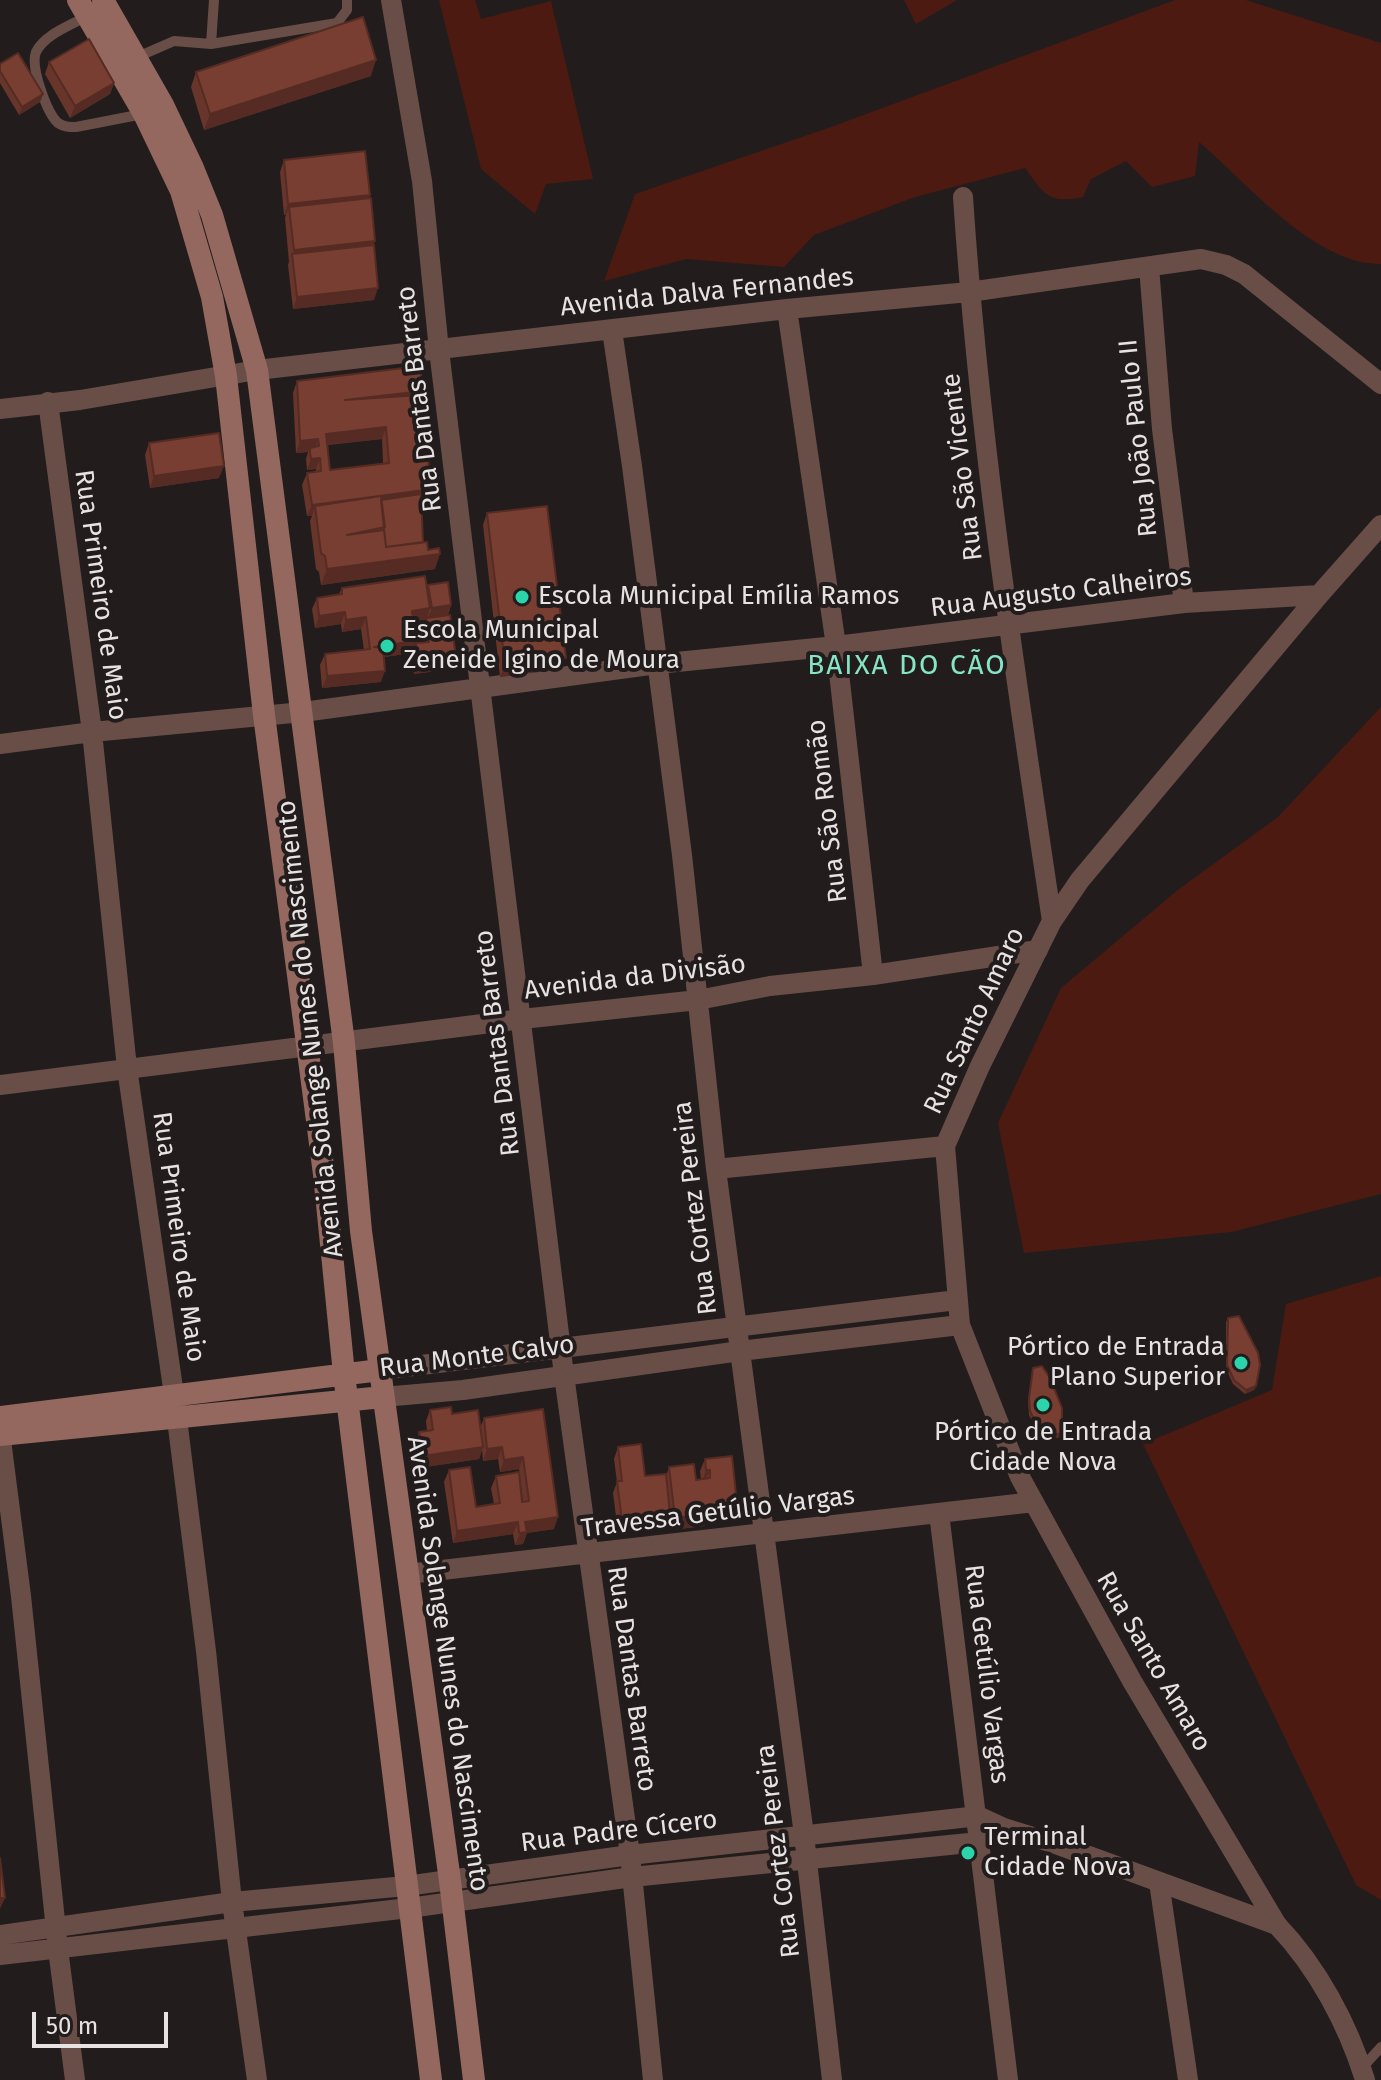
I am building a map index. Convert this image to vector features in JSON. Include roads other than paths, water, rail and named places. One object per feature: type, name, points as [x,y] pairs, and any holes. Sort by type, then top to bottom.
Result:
[{"type":"main road","name":"Avenida Solange Nunes do Nascimento","points":[[103,0],[125,61]]},
{"type":"main road","name":"Avenida Solange Nunes do Nascimento","points":[[82,8],[125,61],[212,215],[257,370],[344,1043],[361,1231],[474,2080]]},
{"type":"main road","name":"Avenida Solange Nunes do Nascimento","points":[[153,109],[212,297],[226,376],[264,715],[324,1174],[344,1374],[431,2080]]},
{"type":"main road","name":"Rua Monte Calvo","points":[[0,1417],[380,1370]]},
{"type":"main road","name":"Rua Monte Calvo","points":[[0,1434],[383,1397]]},
{"type":"street","name":"Rua Dantas Barreto","points":[[391,0],[422,181],[439,350],[564,1375],[630,1855],[653,2080]]},
{"type":"street","name":"Rua São Vicente","points":[[963,197],[969,292],[1008,625],[1052,921]]},
{"type":"street","name":"Avenida Dalva Fernandes","points":[[0,409],[80,400],[257,370],[787,309],[969,292],[1201,259],[1232,268],[1277,298],[1381,384]]},
{"type":"street","name":"Rua João Paulo II","points":[[1149,267],[1162,429],[1184,603]]},
{"type":"street","name":"Rua São Romão","points":[[787,309],[836,646],[873,975]]},
{"type":"street","name":"Rua Cortez Pereira","points":[[612,330],[682,855],[716,1169],[804,1835],[832,2080]]},
{"type":"street","name":"Rua Primeiro de Maio","points":[[48,402],[92,732],[127,1068],[174,1395],[206,1651],[232,1902],[257,2080]]},
{"type":"street","name":"Rua Santo Amaro","points":[[1363,2074],[1314,1971],[1298,1947],[1277,1925],[1132,1681],[1020,1477],[960,1325],[945,1146],[980,1066],[1052,921],[1080,880],[1381,525]]},
{"type":"street","name":"Rua Augusto Calheiros","points":[[0,744],[303,712],[657,664],[836,646],[1184,603],[1319,595]]},
{"type":"street","name":"Avenida da Divisão","points":[[0,1085],[522,1019],[698,1000],[770,986],[873,975],[1038,950]]},
{"type":"street","points":[[716,1169],[945,1146]]},
{"type":"street","name":"Rua Monte Calvo","points":[[380,1370],[957,1300]]},
{"type":"street","name":"Rua Monte Calvo","points":[[383,1397],[463,1390],[740,1351],[960,1325]]},
{"type":"street","points":[[0,1434],[75,2080]]},
{"type":"street","name":"Travessa Getúlio Vargas","points":[[407,1574],[1034,1502]]},
{"type":"street","name":"Rua Getúlio Vargas","points":[[939,1513],[1008,2080]]},
{"type":"street","points":[[978,1816],[1277,1925]]},
{"type":"street","name":"Rua Padre Cícero","points":[[451,1891],[630,1855],[978,1816]]},
{"type":"street","name":"Rua Padre Cícero","points":[[0,1935],[57,1939],[236,1927],[451,1891],[632,1877],[979,1842],[1004,1828]]},
{"type":"street","points":[[1159,1882],[1188,2080]]},
{"type":"street","name":"Rua Padre Cícero","points":[[0,1955],[57,1939],[232,1902],[407,1897]]},
{"type":"lane","points":[[211,44],[214,0]]},
{"type":"lane","points":[[125,61],[174,41],[211,44],[337,23],[345,15],[347,0]]},
{"type":"lane","points":[[82,8],[47,38],[34,57],[40,88],[53,117],[67,127],[76,127],[153,109]]},
{"type":"lane","points":[[1363,2074],[1381,2047]]},
{"type":"place","name":"Escola Municipal Emília Ramos","points":[[522,597]]},
{"type":"place","name":"Escola Municipal Zeneide Igino de Moura","points":[[387,646]]},
{"type":"place","name":"Pórtico de Entrada Plano Superior","points":[[1241,1363]]},
{"type":"place","name":"Pórtico de Entrada Cidade Nova","points":[[1043,1405]]},
{"type":"place","name":"Terminal Cidade Nova","points":[[968,1853]]},
{"type":"district","name":"BAIXA DO CÃO","points":[[907,666]]}]
